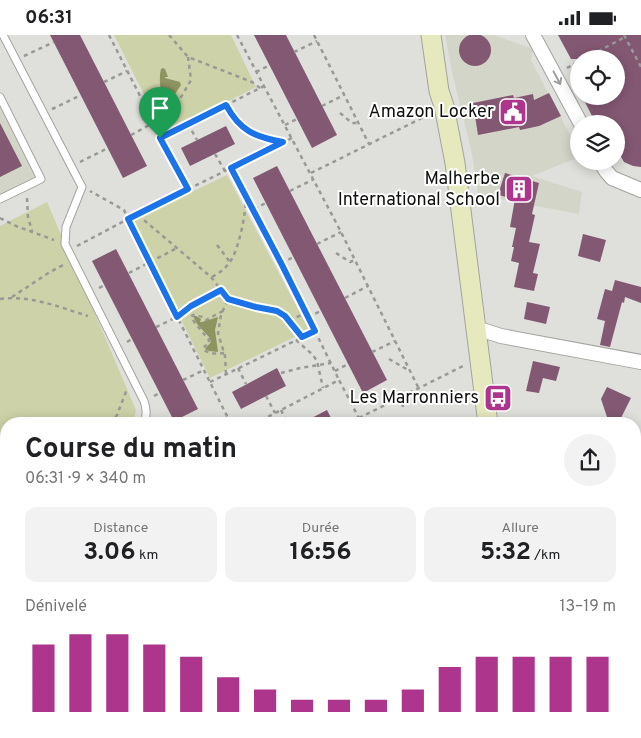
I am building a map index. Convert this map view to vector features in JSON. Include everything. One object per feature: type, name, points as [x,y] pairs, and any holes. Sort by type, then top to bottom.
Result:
[{"type":"main road","points":[[418,35],[441,97]]},
{"type":"main road","points":[[431,35],[441,97],[455,163],[487,417]]},
{"type":"street","points":[[534,35],[576,115]]},
{"type":"street","points":[[605,170],[612,178],[641,189]]},
{"type":"street","points":[[476,328],[501,336],[641,362]]},
{"type":"lane","points":[[3,35],[82,187],[66,227],[66,248],[146,406],[146,417]]},
{"type":"lane","points":[[0,97],[41,179],[0,199]]},
{"type":"path","points":[[109,35],[160,138],[188,189]]},
{"type":"path","points":[[169,35],[188,57],[252,82],[260,88]]},
{"type":"path","points":[[238,35],[314,179],[418,387]]},
{"type":"path","points":[[314,35],[369,145]]},
{"type":"path","points":[[600,50],[625,36],[641,67]]},
{"type":"path","points":[[294,52],[317,41]]},
{"type":"path","points":[[16,60],[54,42]]},
{"type":"path","points":[[156,129],[174,109],[191,79],[188,57]]},
{"type":"path","points":[[256,72],[270,65]]},
{"type":"path","points":[[104,82],[127,71]]},
{"type":"path","points":[[160,138],[264,86]]},
{"type":"path","points":[[44,113],[80,95]]},
{"type":"path","points":[[322,106],[344,95]]},
{"type":"path","points":[[310,173],[436,111],[441,97]]},
{"type":"path","points":[[226,105],[232,117],[245,129],[252,133],[283,142]]},
{"type":"path","points":[[340,113],[352,123],[358,123]]},
{"type":"path","points":[[285,125],[297,119]]},
{"type":"path","points":[[131,135],[153,123]]},
{"type":"path","points":[[188,124],[197,140]]},
{"type":"path","points":[[0,218],[66,248],[292,138]]},
{"type":"path","points":[[72,166],[108,148]]},
{"type":"path","points":[[215,154],[225,171]]},
{"type":"path","points":[[231,168],[254,209],[359,417],[480,357]]},
{"type":"path","points":[[290,191],[314,179]]},
{"type":"path","points":[[25,186],[28,217],[32,231]]},
{"type":"path","points":[[82,187],[124,210],[228,417]]},
{"type":"path","points":[[211,277],[222,271],[230,262],[236,250],[246,210],[246,195]]},
{"type":"path","points":[[254,209],[266,203]]},
{"type":"path","points":[[138,214],[211,277],[228,299],[277,311],[289,319],[302,337]]},
{"type":"path","points":[[317,244],[341,232]]},
{"type":"path","points":[[217,245],[230,262]]},
{"type":"path","points":[[129,273],[178,248]]},
{"type":"path","points":[[336,253],[350,262],[355,261]]},
{"type":"path","points":[[281,263],[294,257]]},
{"type":"path","points":[[11,298],[72,260]]},
{"type":"path","points":[[345,298],[368,286]]},
{"type":"path","points":[[156,327],[177,317],[191,306],[221,290]]},
{"type":"path","points":[[0,299],[30,299],[103,321]]},
{"type":"path","points":[[226,374],[224,353],[218,333],[228,299]]},
{"type":"path","points":[[223,311],[206,320],[203,317],[193,315],[191,317],[209,340],[209,344],[203,349],[212,353],[224,353]]},
{"type":"path","points":[[289,319],[321,311]]},
{"type":"path","points":[[210,382],[315,331]]},
{"type":"path","points":[[296,340],[313,355],[318,366],[323,388]]},
{"type":"path","points":[[372,352],[395,341]]},
{"type":"path","points":[[389,359],[410,371]]},
{"type":"path","points":[[281,373],[331,363]]},
{"type":"path","points":[[335,371],[348,364]]},
{"type":"path","points":[[238,368],[246,384]]},
{"type":"path","points":[[184,380],[204,370]]},
{"type":"path","points":[[116,417],[131,377]]},
{"type":"path","points":[[267,417],[339,380]]},
{"type":"path","points":[[266,396],[275,413]]},
{"type":"path","points":[[401,396],[403,407]]},
{"type":"path","points":[[281,410],[284,417]]},
{"type":"shaded area","points":[[114,35],[231,35],[256,87],[164,134]]},
{"type":"shaded area","points":[[445,35],[494,35],[533,49],[531,60],[570,135],[570,161],[532,176],[582,192],[579,214],[478,195],[472,154]]},
{"type":"shaded area","points":[[163,68],[168,77],[165,78],[180,82],[181,85],[173,97],[170,109],[164,101],[161,91],[160,74]]},
{"type":"shaded area","points":[[0,97],[41,179],[0,199]]},
{"type":"shaded area","points":[[227,175],[309,330],[210,378],[132,221]]},
{"type":"shaded area","points":[[47,202],[136,410],[134,417],[0,417],[0,226]]},
{"type":"shaded area","points":[[193,316],[201,319],[200,322],[218,317],[215,330],[218,352],[205,349],[211,342]]},
{"type":"building","points":[[475,34],[481,35],[486,39],[490,44],[490,56],[486,61],[481,65],[475,66],[469,65],[464,61],[460,56],[459,50],[460,44],[464,39],[469,35]]},
{"type":"building","points":[[50,35],[80,35],[147,166],[123,178]]},
{"type":"building","points":[[254,35],[286,35],[337,135],[312,148]]},
{"type":"building","points":[[558,35],[641,35],[641,167],[625,162],[625,115],[592,115],[586,105],[625,105],[625,50],[570,50],[570,57]]},
{"type":"building","points":[[549,93],[561,116],[539,126],[520,130],[519,127],[478,135],[473,103],[513,95],[514,98],[533,94],[534,100]]},
{"type":"building","points":[[0,123],[22,166],[0,177]]},
{"type":"building","points":[[226,126],[235,144],[190,166],[181,148]]},
{"type":"building","points":[[277,166],[387,380],[363,393],[253,178]]},
{"type":"building","points":[[505,173],[539,183],[532,214],[535,215],[529,242],[540,244],[533,273],[538,274],[534,291],[514,287],[519,263],[511,261],[516,228],[510,227],[515,199],[498,195]]},
{"type":"building","points":[[583,234],[606,240],[600,262],[578,256]]},
{"type":"building","points":[[116,249],[198,409],[182,417],[172,417],[92,261]]},
{"type":"building","points":[[615,280],[641,287],[641,303],[625,297],[610,347],[600,345],[605,321],[597,319],[605,289],[612,291]]},
{"type":"building","points":[[527,302],[550,307],[546,324],[524,319]]},
{"type":"building","points":[[533,361],[560,367],[556,381],[543,378],[539,393],[526,391]]},
{"type":"building","points":[[277,368],[286,386],[241,409],[232,392]]},
{"type":"building","points":[[607,387],[631,398],[622,417],[607,417],[601,399]]},
{"type":"building","points":[[327,410],[330,417],[314,417]]},
{"type":"place","name":"Amazon Locker","points":[[513,112]]},
{"type":"place","name":"Malherbe International School","points":[[519,189]]},
{"type":"place","name":"Les Marronniers","points":[[498,398]]},
{"type":"route","points":[[226,105],[232,117],[245,129],[252,133],[283,142],[231,168],[315,331],[302,337],[290,321],[277,311],[228,299],[221,290],[191,306],[177,317],[128,219],[188,189],[160,138],[226,105]]}]
